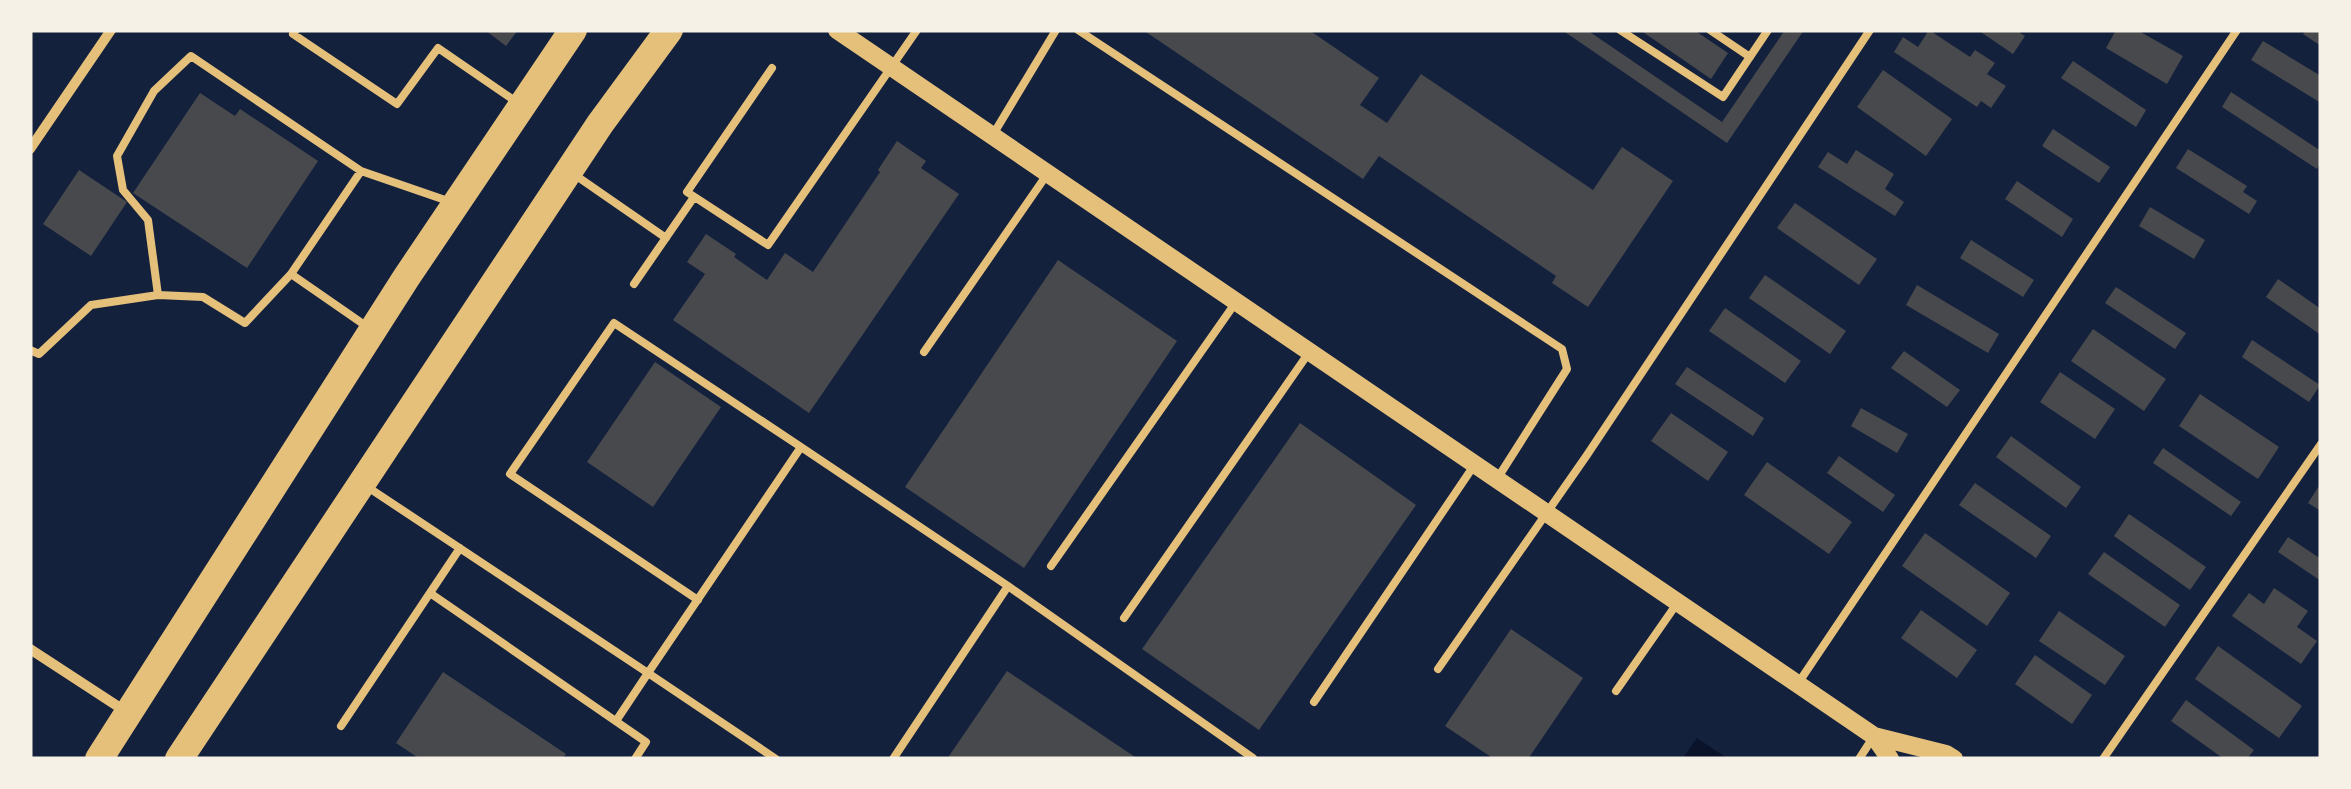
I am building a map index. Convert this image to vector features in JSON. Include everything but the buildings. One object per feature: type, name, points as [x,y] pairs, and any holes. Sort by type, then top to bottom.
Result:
[{"type":"highway","points":[[98,759],[372,330],[573,30]]},
{"type":"highway","points":[[179,759],[600,124],[669,30]]},
{"type":"street","points":[[30,149],[34,134],[111,30]]},
{"type":"street","points":[[838,30],[1874,736],[1954,759]]},
{"type":"street","points":[[30,649],[129,714]]},
{"type":"street","points":[[1874,736],[1890,759]]},
{"type":"lane","points":[[296,30],[294,34],[398,104],[438,48],[522,106]]},
{"type":"lane","points":[[772,68],[687,192],[768,245],[917,30]]},
{"type":"lane","points":[[993,136],[1056,30]]},
{"type":"lane","points":[[1078,30],[1562,350],[1567,369],[1497,480]]},
{"type":"lane","points":[[1620,30],[1724,97],[1768,30]]},
{"type":"lane","points":[[1710,30],[1750,57]]},
{"type":"lane","points":[[1438,669],[1870,30]]},
{"type":"lane","points":[[1798,684],[2237,30]]},
{"type":"lane","points":[[158,295],[148,220],[123,190],[117,156],[154,92],[191,56],[361,171],[456,203]]},
{"type":"lane","points":[[30,350],[40,354],[91,305],[158,295],[203,297],[244,323],[290,274],[361,171]]},
{"type":"lane","points":[[569,171],[666,238]]},
{"type":"lane","points":[[924,352],[1048,173]]},
{"type":"lane","points":[[634,284],[694,197]]},
{"type":"lane","points":[[290,274],[372,330]]},
{"type":"lane","points":[[1052,566],[1236,302]]},
{"type":"lane","points":[[698,600],[510,474],[614,322],[1008,586],[1252,759]]},
{"type":"lane","points":[[1124,618],[1310,351]]},
{"type":"lane","points":[[2103,759],[2321,444]]},
{"type":"lane","points":[[616,722],[801,447]]},
{"type":"lane","points":[[1314,702],[1476,464]]},
{"type":"lane","points":[[362,484],[776,759]]},
{"type":"lane","points":[[340,726],[460,548]]},
{"type":"lane","points":[[894,759],[1008,586]]},
{"type":"lane","points":[[430,593],[646,742],[635,759]]},
{"type":"lane","points":[[1616,691],[1678,602]]},
{"type":"lane","points":[[1859,759],[1874,736]]},
{"type":"water","points":[[1697,738],[1727,758],[1682,759]]}]
